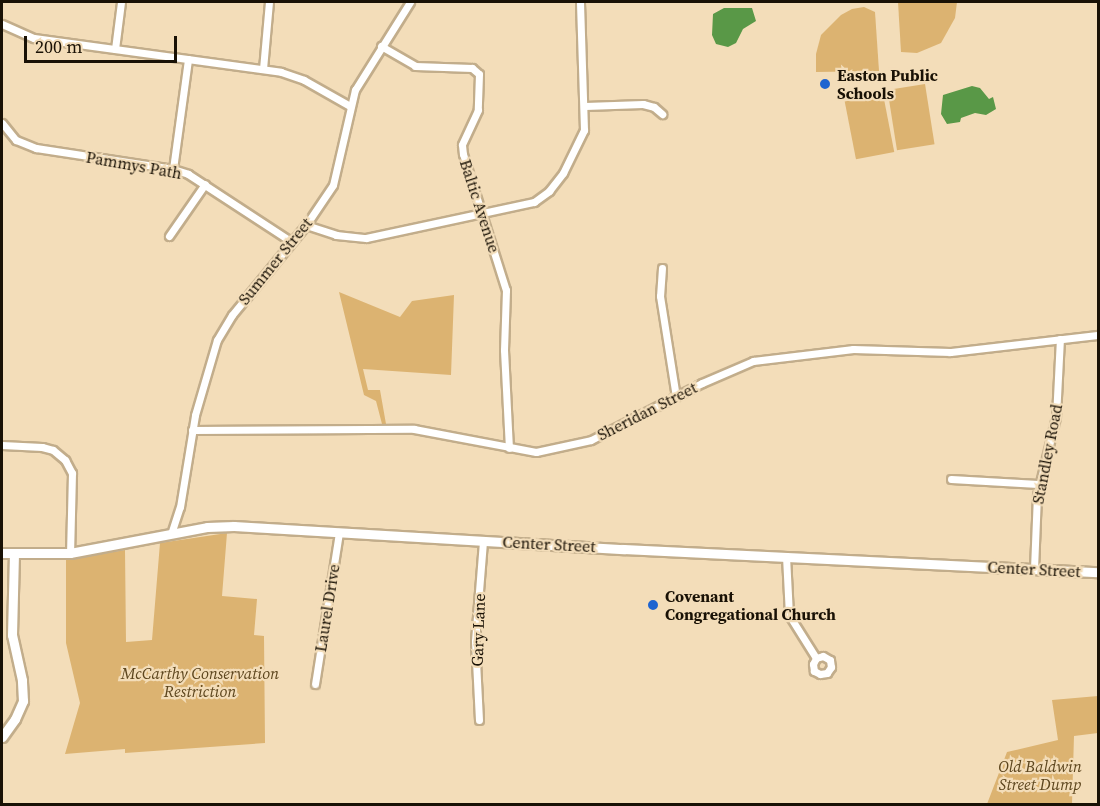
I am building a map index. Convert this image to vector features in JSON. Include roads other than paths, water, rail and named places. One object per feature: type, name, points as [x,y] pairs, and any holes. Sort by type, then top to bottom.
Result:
[{"type":"main road","name":"Center Street","points":[[2,553],[70,553],[171,534],[234,526],[1098,572]]},
{"type":"main road","points":[[2,737],[15,719],[23,700],[22,680],[12,634],[14,553]]},
{"type":"street","points":[[114,49],[121,2]]},
{"type":"street","points":[[263,69],[269,2]]},
{"type":"street","name":"Summer Street","points":[[171,534],[180,507],[192,430],[209,364],[224,326],[306,225],[333,185],[355,90],[410,2]]},
{"type":"street","points":[[306,225],[336,235],[366,238],[534,201],[549,191],[575,151],[584,130],[580,2]]},
{"type":"street","points":[[2,24],[34,38],[263,69],[291,75],[350,106]]},
{"type":"street","name":"Baltic Avenue","points":[[381,46],[415,66],[463,67],[477,70],[481,87],[478,110],[462,145],[467,171],[506,290],[504,350],[509,448]]},
{"type":"street","points":[[173,169],[188,59]]},
{"type":"street","points":[[585,106],[643,104],[654,107],[662,114]]},
{"type":"street","name":"Pammys Path","points":[[2,123],[16,140],[36,148],[173,169],[189,174],[292,242]]},
{"type":"street","points":[[169,236],[205,184]]},
{"type":"street","points":[[662,268],[662,308],[676,397]]},
{"type":"street","name":"Sheridan Street","points":[[192,430],[414,429],[536,452],[591,440],[736,367],[768,359],[853,349],[951,352],[1098,335]]},
{"type":"street","name":"Standley Road","points":[[1034,568],[1038,484],[1054,429],[1060,339]]},
{"type":"street","points":[[2,445],[42,447],[53,450],[65,460],[72,473],[70,553]]},
{"type":"street","points":[[951,479],[1038,484]]},
{"type":"street","name":"Laurel Drive","points":[[315,684],[339,532]]},
{"type":"street","name":"Gary Lane","points":[[479,720],[475,641],[483,541]]},
{"type":"street","points":[[786,556],[789,615],[816,658]]},
{"type":"place","name":"Easton Public Schools","points":[[825,84]]},
{"type":"place","name":"Covenant Congregational Church","points":[[653,605]]},
{"type":"park label","name":"McCarthy Conservation Restriction","points":[[200,682]]},
{"type":"park label","name":"Old Baldwin Street Dump","points":[[1040,775]]}]
